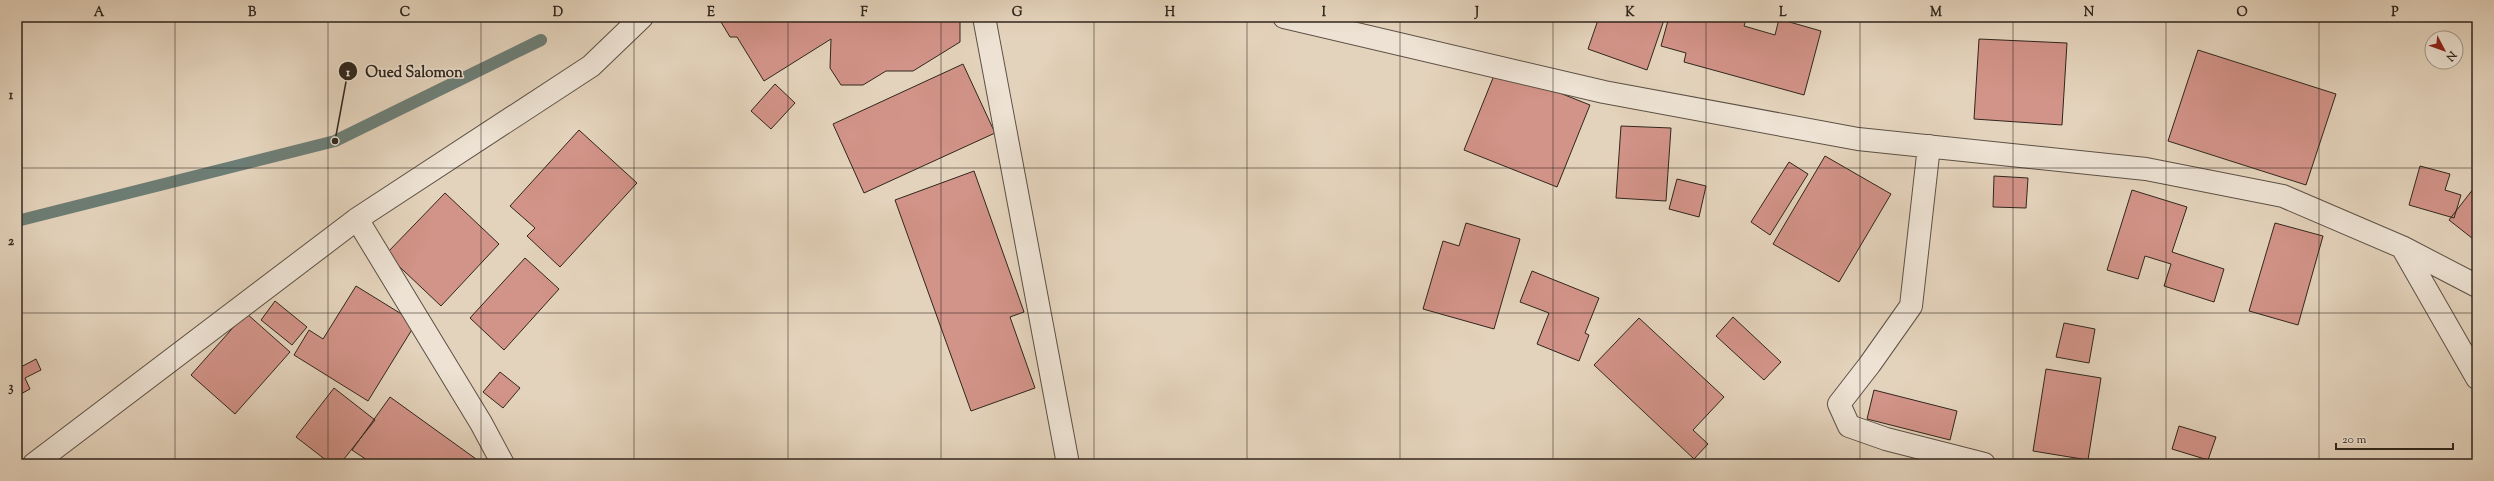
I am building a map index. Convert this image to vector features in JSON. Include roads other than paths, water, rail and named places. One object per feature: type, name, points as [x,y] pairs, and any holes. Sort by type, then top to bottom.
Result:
[{"type":"street","points":[[48,460],[357,219],[591,66],[642,17]]},
{"type":"street","points":[[984,17],[1068,464]]},
{"type":"street","points":[[1284,17],[1604,92],[1858,139],[2146,169],[2283,196],[2402,247],[2477,286]]},
{"type":"street","points":[[1929,146],[1911,306],[1870,364],[1839,404],[1849,426],[1886,439],[1984,464]]},
{"type":"street","points":[[357,219],[482,423],[503,464]]},
{"type":"street","points":[[2402,247],[2477,378]]},
{"type":"waterway","points":[[17,221],[335,141],[541,40]]},
{"type":"place","name":"Oued Salomon","points":[[335,141]]}]
